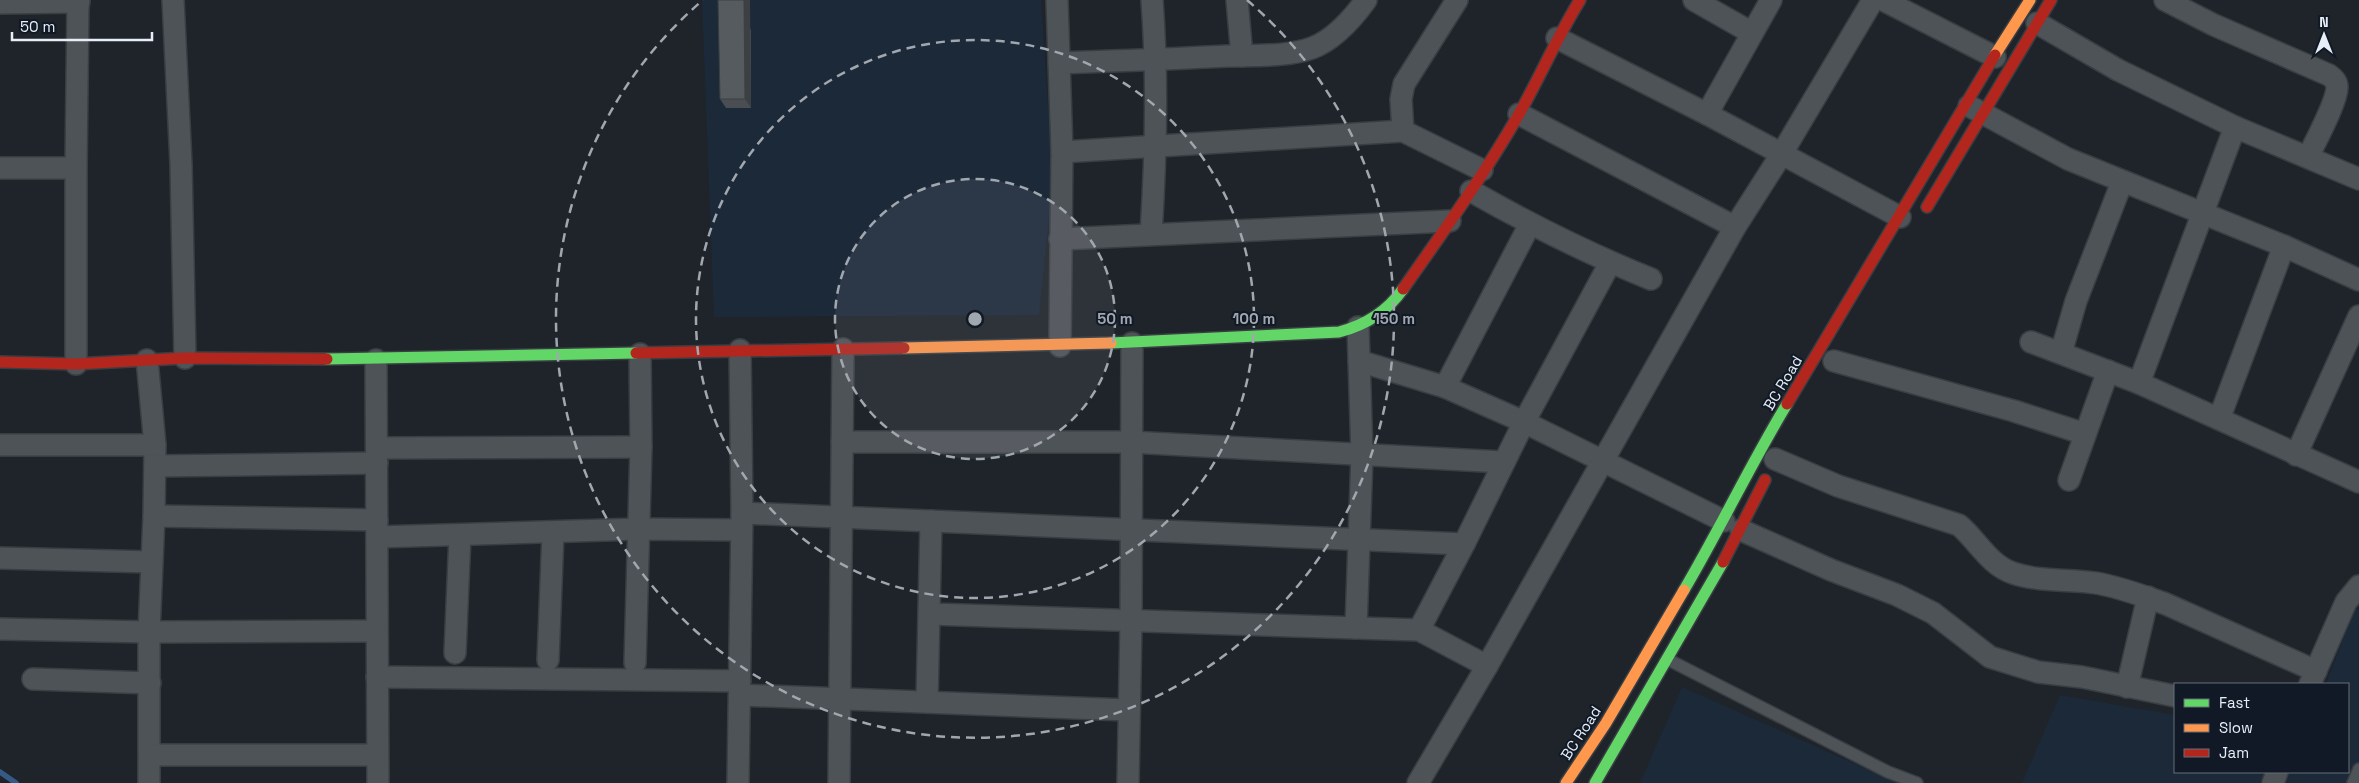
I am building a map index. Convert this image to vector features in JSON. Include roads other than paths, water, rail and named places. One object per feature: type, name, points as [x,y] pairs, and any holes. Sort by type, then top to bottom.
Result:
[{"type":"street","points":[[173,0],[181,164],[185,358]]},
{"type":"street","points":[[1057,0],[1062,152],[1060,346]]},
{"type":"street","points":[[1152,0],[1156,60],[1157,146],[1152,234]]},
{"type":"street","points":[[1237,0],[1242,56]]},
{"type":"street","points":[[1059,63],[1242,56],[1312,48],[1338,30],[1356,14],[1366,0]]},
{"type":"street","points":[[1403,131],[1401,99],[1404,84],[1457,0]]},
{"type":"street","points":[[0,362],[76,364],[185,358],[376,360],[740,350],[1060,346],[1339,332],[1358,327],[1376,318],[1394,302],[1471,191],[1482,170],[1519,114],[1557,38],[1580,0]]},
{"type":"street","points":[[1694,0],[1752,33]]},
{"type":"street","points":[[1707,114],[1771,0]]},
{"type":"street","points":[[1418,783],[1487,666],[1734,227],[1781,155],[1873,0]]},
{"type":"street","points":[[1883,0],[1910,6],[1995,57]]},
{"type":"street","name":"BC Road","points":[[1566,783],[1733,526],[1760,450],[1900,217],[1974,108],[1995,57],[2030,0]]},
{"type":"street","points":[[1922,216],[1974,108],[2037,23],[2051,0]]},
{"type":"street","points":[[2165,0],[2214,25],[2329,74],[2336,81],[2337,88],[2334,99],[2308,157]]},
{"type":"street","points":[[0,3],[78,1],[76,364]]},
{"type":"street","points":[[2037,23],[2118,70],[2235,127],[2359,179]]},
{"type":"street","points":[[1557,38],[1707,114],[1900,217]]},
{"type":"street","points":[[1974,108],[2047,149],[2122,182],[2284,246],[2359,280]]},
{"type":"street","points":[[1519,114],[1734,227]]},
{"type":"street","points":[[2139,383],[2235,127]]},
{"type":"street","points":[[1062,152],[1403,131],[1482,170]]},
{"type":"street","points":[[0,168],[76,168]]},
{"type":"street","points":[[2061,353],[2076,301],[2122,182]]},
{"type":"street","points":[[1471,191],[1530,224],[1610,263],[1651,279]]},
{"type":"street","points":[[1060,239],[1450,221]]},
{"type":"street","points":[[1445,387],[1530,224]]},
{"type":"street","points":[[2219,420],[2284,246]]},
{"type":"street","points":[[1419,630],[1464,544],[1503,462],[1610,263]]},
{"type":"street","points":[[2296,455],[2359,316]]},
{"type":"street","points":[[1356,628],[1362,455],[1358,327]]},
{"type":"street","points":[[1128,783],[1131,622],[1130,442],[1132,342]]},
{"type":"street","points":[[2031,342],[2139,383],[2359,482]]},
{"type":"street","points":[[839,783],[843,519],[843,349]]},
{"type":"street","points":[[738,783],[741,521],[740,350]]},
{"type":"street","points":[[635,663],[641,447],[640,354]]},
{"type":"street","points":[[147,360],[155,444],[149,632],[149,783]]},
{"type":"street","points":[[376,360],[378,783]]},
{"type":"street","points":[[1360,361],[1445,387],[1603,460],[1733,526],[1831,570],[1897,595],[1933,613],[1990,657],[2038,672],[2082,677],[2174,696]]},
{"type":"street","points":[[1834,361],[2014,411],[2085,434]]},
{"type":"street","points":[[2069,480],[2108,371]]},
{"type":"street","points":[[842,442],[1130,442],[1503,462]]},
{"type":"street","points":[[0,445],[155,444]]},
{"type":"street","points":[[155,466],[641,447]]},
{"type":"street","points":[[1594,783],[1667,659],[1733,526],[1778,455],[1838,486],[1960,524],[1973,536],[1984,553],[2012,573],[2096,583],[2148,597],[2313,678],[2346,602],[2359,586]]},
{"type":"street","points":[[154,516],[377,528],[460,535],[639,529],[741,521],[843,519],[1131,529],[1464,544]]},
{"type":"street","points":[[926,702],[930,614],[931,522]]},
{"type":"street","points":[[548,660],[553,533]]},
{"type":"street","points":[[455,654],[460,535]]},
{"type":"street","points":[[0,558],[151,562]]},
{"type":"street","points":[[2127,686],[2148,597]]},
{"type":"street","points":[[930,614],[1419,630],[1487,666]]},
{"type":"street","points":[[0,629],[149,632],[377,631]]},
{"type":"street","points":[[377,677],[740,688],[841,698],[1128,710]]},
{"type":"street","points":[[33,679],[150,683]]},
{"type":"street","points":[[150,755],[378,755]]},
{"type":"lane","points":[[1667,659],[1888,772],[1917,783]]},
{"type":"lane","points":[[2353,783],[2359,769]]},
{"type":"waterway","points":[[0,772],[16,783]]}]
